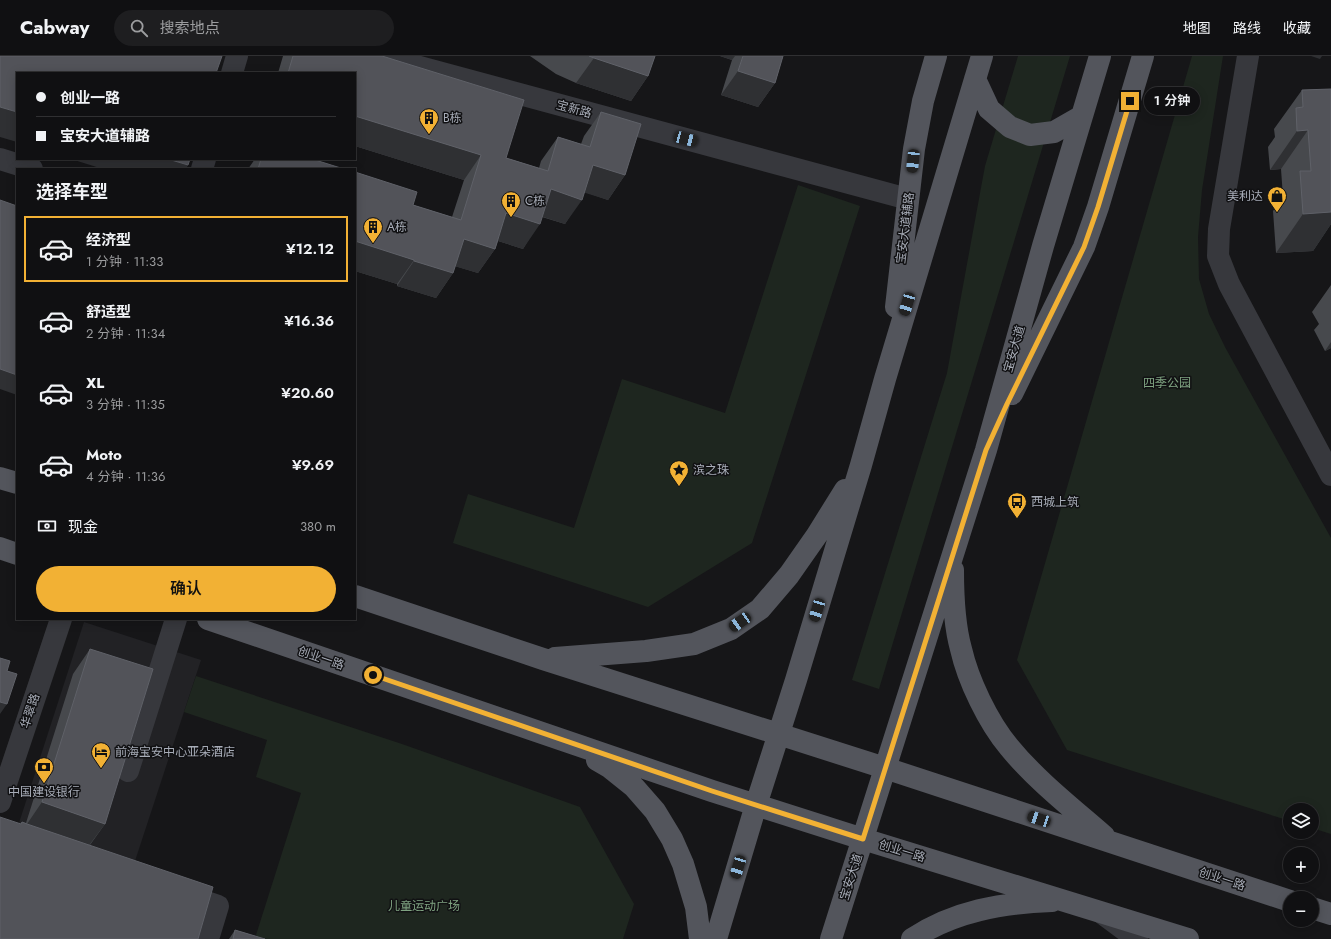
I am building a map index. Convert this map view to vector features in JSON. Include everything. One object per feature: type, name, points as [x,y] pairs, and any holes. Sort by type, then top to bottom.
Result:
[{"type":"main road","name":"宝安大道辅路","points":[[885,379],[894,318],[914,149],[923,101],[936,56]]},
{"type":"main road","points":[[716,939],[861,465],[885,379],[982,56]]},
{"type":"main road","name":"宝安大道","points":[[831,939],[986,450],[1043,246],[1100,56]]},
{"type":"main road","points":[[986,450],[1084,247],[1098,207],[1143,56]]},
{"type":"main road","points":[[975,79],[989,109],[1010,127],[1030,135],[1054,132],[1082,116]]},
{"type":"main road","points":[[543,659],[646,651],[694,644],[731,629],[760,609],[789,575],[817,535],[861,465]]},
{"type":"main road","points":[[0,478],[16,483]]},
{"type":"main road","points":[[0,548],[16,554]]},
{"type":"main road","points":[[953,554],[953,584],[956,619],[961,649],[969,674],[987,715],[1008,747],[1067,804],[1112,844]]},
{"type":"main road","name":"创业一路","points":[[356,596],[543,659],[885,768],[1112,844],[1283,899]]},
{"type":"main road","name":"创业一路","points":[[211,620],[756,805],[1188,939]]},
{"type":"main road","points":[[567,742],[609,767],[634,787],[655,811],[672,839],[683,864],[696,907],[700,939]]},
{"type":"main road","points":[[912,939],[950,919],[969,912],[1033,902],[1065,901]]},
{"type":"main road","points":[[1319,910],[1331,914]]},
{"type":"street","points":[[232,72],[237,56]]},
{"type":"street","name":"宝新路","points":[[378,56],[908,199]]},
{"type":"street","points":[[1248,56],[1219,229],[1218,256],[1229,284],[1331,475]]},
{"type":"street","points":[[0,159],[29,168]]},
{"type":"street","name":"华翠路","points":[[0,802],[61,620]]},
{"type":"street","points":[[128,771],[176,620]]},
{"type":"street","points":[[158,886],[218,906],[208,939]]},
{"type":"street","points":[[1099,911],[1137,939]]},
{"type":"shaded area","name":"前海宝安中心亚朵酒店","points":[[84,622],[201,660],[134,864],[18,826]]},
{"type":"green space","points":[[1018,56],[1070,56],[879,689],[852,680],[947,373],[985,166]]},
{"type":"green space","name":"四季公园","points":[[1192,56],[1223,56],[1202,190],[1198,237],[1199,279],[1209,314],[1225,347],[1331,538],[1331,834],[1319,830],[1319,803],[1283,803],[1283,819],[1067,750],[1017,660]]},
{"type":"green space","points":[[798,185],[860,206],[752,543],[648,607],[453,543],[468,494],[574,528],[622,379],[725,413]]},
{"type":"green space","name":"儿童运动广场","points":[[196,676],[402,744],[580,807],[634,904],[623,939],[258,939],[256,935],[301,793],[256,777],[267,740],[184,712]]},
{"type":"building","points":[[0,56],[222,56],[216,72],[16,72],[16,112],[0,107]]},
{"type":"building","points":[[293,56],[382,56],[524,100],[506,158],[548,171],[558,137],[590,147],[601,112],[641,124],[625,175],[593,165],[582,200],[551,189],[540,224],[506,213],[495,249],[464,239],[453,273],[356,241],[356,172],[417,192],[413,205],[461,220],[481,155],[356,116],[356,72],[288,72]]},
{"type":"building","points":[[589,56],[655,56],[648,76]]},
{"type":"building","points":[[743,56],[783,56],[775,83],[738,71]]},
{"type":"building","points":[[1331,89],[1331,212],[1303,214],[1300,171],[1311,171],[1308,130],[1297,131],[1296,108],[1303,107],[1302,90]]},
{"type":"building","points":[[171,160],[190,160],[188,165]]},
{"type":"building","points":[[261,160],[315,160],[341,168],[258,168]]},
{"type":"building","points":[[0,200],[16,206],[16,375],[0,369]]},
{"type":"building","points":[[90,649],[153,669],[105,824],[42,802]]},
{"type":"building","points":[[0,658],[10,661],[7,671],[17,674],[7,704],[0,702]]},
{"type":"building","points":[[0,817],[21,824],[22,822],[213,887],[198,939],[0,939]]},
{"type":"building","points":[[235,930],[265,939],[233,939]]},
{"type":"place","name":"B栋","points":[[429,135]]},
{"type":"place","name":"美利达","points":[[1277,213]]},
{"type":"place","name":"C栋","points":[[511,218]]},
{"type":"place","name":"A栋","points":[[373,244]]},
{"type":"place","name":"滨之珠","points":[[679,487]]},
{"type":"place","name":"西城上筑","points":[[1017,519]]},
{"type":"place","name":"前海宝安中心亚朵酒店","points":[[101,769]]},
{"type":"place","name":"中国建设银行","points":[[44,784]]},
{"type":"route","points":[[373,675],[712,791],[863,839],[986,450],[1084,247],[1098,207],[1130,101]]}]
